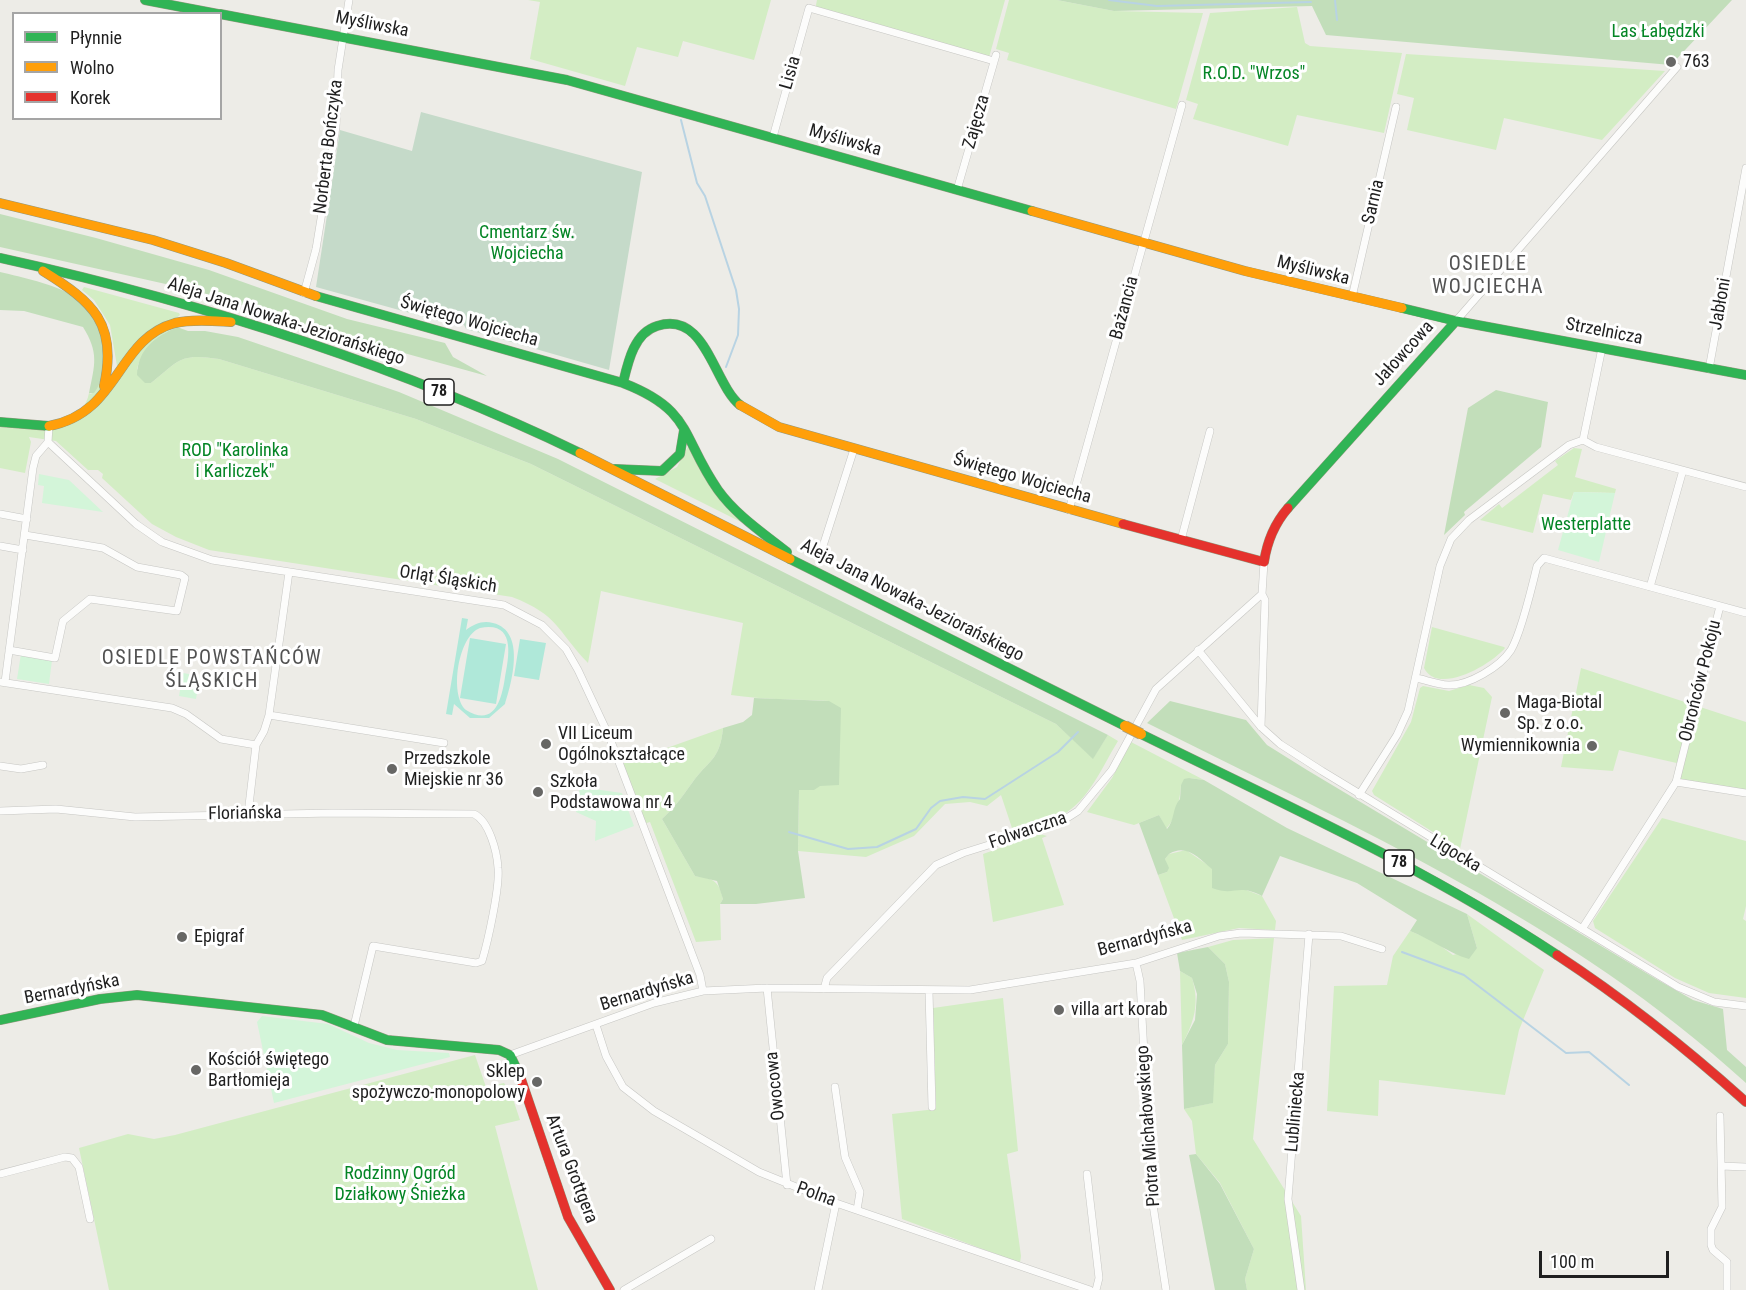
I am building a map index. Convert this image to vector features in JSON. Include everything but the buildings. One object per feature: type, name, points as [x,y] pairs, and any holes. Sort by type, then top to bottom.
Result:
[{"type":"street","name":"Myśliwska","points":[[145,0],[208,12]]},
{"type":"street","name":"Norberta Bończyka","points":[[304,293],[316,249],[336,126],[343,37],[349,0]]},
{"type":"street","name":"Lisia","points":[[773,138],[809,8],[995,58]]},
{"type":"street","name":"Myśliwska","points":[[222,15],[567,80],[1245,271],[1456,321]]},
{"type":"street","name":"Zajęcza","points":[[957,190],[995,58]]},
{"type":"street","name":"Jałowcowa","points":[[1264,562],[1266,547],[1281,517],[1456,321],[1677,67]]},
{"type":"street","name":"Bażancia","points":[[1069,510],[1182,105]]},
{"type":"street","name":"Sarnia","points":[[1352,297],[1396,106]]},
{"type":"street","name":"Jabłoni","points":[[1709,369],[1746,168]]},
{"type":"street","name":"Świętego Wojciecha","points":[[0,203],[172,246],[226,263],[304,293],[623,383],[635,345],[642,334],[651,327],[661,324],[684,327],[702,343],[719,381],[741,406],[779,427],[1069,510],[1264,562]]},
{"type":"street","name":"Aleja Jana Nowaka-Jeziorańskiego","points":[[0,258],[246,323],[406,379],[514,424],[607,468],[1141,734],[1503,918],[1579,967],[1636,1008],[1695,1055],[1746,1102]]},
{"type":"street","points":[[33,265],[89,302],[106,328],[110,348],[110,367],[101,395]]},
{"type":"street","points":[[0,423],[49,426],[66,422],[84,413],[101,395],[137,348],[152,334],[168,326],[191,321],[246,323]]},
{"type":"street","name":"Strzelnicza","points":[[1456,321],[1746,375]]},
{"type":"street","points":[[1583,440],[1602,348]]},
{"type":"street","points":[[623,383],[658,396],[674,409],[720,492],[734,508],[804,565]]},
{"type":"street","points":[[49,426],[48,442],[36,456],[9,650],[2,682],[172,708],[186,714],[221,739],[256,745]]},
{"type":"street","points":[[607,468],[647,472],[662,471],[680,456],[684,446],[684,426]]},
{"type":"street","points":[[1181,540],[1210,431]]},
{"type":"street","points":[[1359,795],[1403,723],[1416,678],[1440,566],[1455,533],[1569,445],[1583,440],[1596,447],[1746,487]]},
{"type":"street","name":"Orląt Śląskich","points":[[48,442],[136,524],[162,542],[212,560],[504,605],[542,624],[557,639],[578,670],[609,736],[700,975],[703,991]]},
{"type":"street","points":[[823,546],[854,449]]},
{"type":"street","points":[[1650,586],[1683,470]]},
{"type":"street","points":[[0,514],[27,519]]},
{"type":"street","points":[[9,650],[55,658],[63,621],[90,599],[177,611],[185,578],[181,575],[137,567],[103,548],[25,535]]},
{"type":"street","points":[[0,546],[22,550]]},
{"type":"street","points":[[1416,678],[1448,685],[1456,684],[1476,677],[1504,658],[1514,644],[1537,566],[1544,558],[1720,606]]},
{"type":"street","points":[[1261,727],[1264,562]]},
{"type":"street","points":[[248,814],[256,745],[269,715],[289,572]]},
{"type":"street","name":"Folwarczna","points":[[824,989],[827,978],[936,865],[963,853],[1059,823],[1078,811],[1112,770],[1156,688],[1262,594]]},
{"type":"street","name":"Obrońców Pokoju","points":[[1582,929],[1676,782],[1720,606],[1746,613]]},
{"type":"street","name":"Ligocka","points":[[1198,650],[1261,727],[1280,744],[1359,795],[1678,987],[1714,1002],[1746,1006]]},
{"type":"street","points":[[269,715],[444,743]]},
{"type":"street","points":[[0,766],[21,769],[43,765]]},
{"type":"street","points":[[1676,782],[1746,793]]},
{"type":"street","name":"Floriańska","points":[[0,811],[56,809],[135,817],[454,812],[474,814],[487,823],[498,866],[482,961],[477,963],[373,946],[354,1026]]},
{"type":"street","name":"Bernardyńska","points":[[0,1020],[100,999],[137,995],[322,1015],[387,1040],[500,1050],[510,1055],[654,1003],[703,991],[767,988],[970,990],[1136,963],[1219,936],[1241,933],[1341,936],[1382,949]]},
{"type":"street","name":"Lubliniecka","points":[[1301,1290],[1288,1199],[1309,934]]},
{"type":"street","name":"Piotra Michałowskiego","points":[[1136,963],[1140,981],[1152,1198],[1166,1290]]},
{"type":"street","name":"Owocowa","points":[[767,988],[787,1185]]},
{"type":"street","points":[[929,991],[932,1107]]},
{"type":"street","name":"Polna","points":[[596,1025],[615,1077],[632,1095],[716,1149],[787,1185],[1090,1290]]},
{"type":"street","name":"Artura Grottgera","points":[[510,1055],[517,1066],[568,1217],[610,1290]]},
{"type":"street","points":[[835,1086],[845,1157],[860,1192],[857,1210]]},
{"type":"street","points":[[1720,1116],[1722,1207],[1713,1223],[1711,1245],[1713,1250],[1726,1262],[1727,1290]]},
{"type":"street","points":[[0,1174],[65,1157],[72,1158],[79,1167],[90,1219]]},
{"type":"street","points":[[1721,1166],[1746,1167]]},
{"type":"street","points":[[1087,1174],[1099,1278],[1096,1290]]},
{"type":"street","points":[[818,1290],[836,1203]]},
{"type":"street","points":[[624,1290],[711,1239]]},
{"type":"green space","points":[[528,0],[771,0],[754,60],[683,41],[678,57],[637,47],[625,86],[530,59],[540,2]]},
{"type":"green space","points":[[817,0],[1005,0],[988,61],[815,10]]},
{"type":"green space","name":"R.O.D. \"Wrzos\"","points":[[1009,0],[1057,0],[1114,11],[1203,13],[1176,109],[1007,60],[1009,53],[996,49]]},
{"type":"green space","name":"Las Łabędzki","points":[[1057,0],[1732,0],[1671,65],[1326,35],[1312,6],[1114,11]]},
{"type":"green space","name":"R.O.D. \"Wrzos\"","points":[[1297,7],[1305,43],[1310,46],[1402,53],[1384,133],[1297,115],[1288,146],[1193,119],[1198,104],[1186,100],[1210,13]]},
{"type":"green space","points":[[1406,54],[1665,71],[1602,140],[1504,118],[1496,150],[1407,130],[1414,98],[1397,94]]},
{"type":"green space","name":"Cmentarz św. Wojciecha","points":[[421,112],[642,172],[609,370],[466,329],[464,325],[458,323],[457,326],[316,287],[340,130],[412,151]]},
{"type":"green space","points":[[0,214],[209,270],[347,319],[445,343],[453,357],[487,376],[339,335],[197,291],[0,247]]},
{"type":"green space","points":[[0,272],[56,287],[88,306],[99,320],[105,337],[105,359],[103,373],[94,393],[89,393],[94,352],[83,327],[24,311],[0,310]]},
{"type":"green space","points":[[84,287],[180,315],[117,366],[110,325],[94,300],[82,290]]},
{"type":"green space","name":"ROD \"Karolinka i Karliczek\"","points":[[179,323],[148,348],[140,361],[137,369],[151,383],[181,360],[206,357],[416,419],[531,464],[1056,724],[1093,758],[1108,735],[1118,741],[1088,792],[1072,809],[1050,820],[1013,831],[1001,795],[987,806],[970,802],[945,804],[914,836],[866,857],[798,851],[799,789],[814,790],[829,701],[731,695],[743,623],[601,591],[588,663],[549,617],[512,597],[209,550],[176,537],[152,524],[102,478],[103,474],[98,470],[88,470],[56,441],[29,437],[31,442],[25,473],[0,468],[0,422],[53,424],[76,415],[84,406],[89,393],[91,394],[102,381],[101,393],[137,348]]},
{"type":"green space","points":[[177,327],[188,331],[205,331],[238,337],[399,392],[558,459],[1108,735],[1093,759],[1056,724],[531,464],[416,419],[206,357],[181,360],[151,383],[145,383],[137,375],[144,351],[155,340]]},
{"type":"green space","points":[[1496,390],[1548,402],[1541,447],[1464,512],[1465,515],[1444,535],[1468,408]]},
{"type":"green space","points":[[689,445],[745,524],[655,479],[677,467]]},
{"type":"green space","points":[[1574,448],[1582,449],[1575,477],[1616,489],[1615,493],[1574,492],[1571,500],[1543,494],[1533,533],[1480,520],[1499,504],[1502,508],[1558,465],[1555,461]]},
{"type":"green space","points":[[39,474],[69,480],[103,512],[42,503],[44,486],[38,485]]},
{"type":"green space","name":"Westerplatte","points":[[1574,492],[1615,493],[1599,562],[1558,550]]},
{"type":"green space","points":[[462,618],[468,619],[466,630],[482,622],[493,623],[503,628],[510,636],[514,658],[511,683],[505,704],[489,718],[470,718],[454,704],[452,715],[446,714]],"holes":[[[492,627],[500,630],[508,642],[504,685],[495,708],[490,713],[476,715],[466,710],[461,702],[458,692],[458,666],[466,642],[472,633],[480,628]]]},
{"type":"green space","points":[[1432,627],[1505,648],[1477,669],[1452,678],[1441,679],[1431,676],[1424,668]]},
{"type":"green space","points":[[470,638],[506,644],[496,704],[460,698]]},
{"type":"green space","points":[[520,639],[546,643],[539,680],[514,676]]},
{"type":"green space","points":[[21,654],[52,660],[49,684],[17,679]]},
{"type":"green space","points":[[1581,668],[1746,722],[1746,793],[1676,782],[1681,764],[1619,750],[1613,771],[1561,767]]},
{"type":"green space","points":[[183,673],[200,676],[196,699],[179,696]]},
{"type":"green space","points":[[1469,685],[1484,688],[1492,697],[1460,849],[1374,795],[1372,791],[1411,722],[1420,688],[1423,686],[1449,691]]},
{"type":"green space","points":[[754,698],[829,701],[841,708],[839,785],[820,786],[814,790],[799,790],[798,851],[805,898],[756,904],[720,904],[723,899],[717,881],[695,876],[662,819],[716,754],[723,728],[743,722],[752,715]]},
{"type":"green space","points":[[1170,701],[1246,720],[1267,745],[1307,770],[1658,980],[1693,1000],[1723,1009],[1727,1050],[1746,1067],[1746,1083],[1679,1026],[1608,974],[1535,926],[1460,882],[1382,841],[1147,723]]},
{"type":"green space","points":[[723,728],[716,754],[662,819],[695,876],[706,878],[717,884],[723,899],[720,904],[721,940],[696,942],[650,822],[643,824],[619,765]]},
{"type":"green space","points":[[1131,742],[1204,780],[1189,778],[1181,785],[1177,809],[1166,829],[1159,815],[1134,825],[1087,812],[1112,778]]},
{"type":"green space","points":[[1184,779],[1204,780],[1287,828],[1467,914],[1477,948],[1469,959],[1454,953],[1410,931],[1417,920],[1357,883],[1280,856],[1262,896],[1254,892],[1212,888],[1212,869],[1187,851],[1175,851],[1169,854],[1165,859],[1169,868],[1167,872],[1158,875],[1139,823],[1159,815],[1167,829],[1180,799],[1181,785]]},
{"type":"green space","points":[[580,787],[622,793],[634,826],[595,841],[596,821],[576,812]]},
{"type":"green space","points":[[1662,818],[1746,841],[1746,906],[1743,919],[1746,921],[1746,998],[1709,993],[1675,978],[1595,928],[1593,921]]},
{"type":"green space","points":[[1040,834],[1047,836],[1042,838],[1064,905],[993,922],[983,854]]},
{"type":"green space","points":[[1186,850],[1241,888],[1262,896],[1276,921],[1275,930],[1239,928],[1182,940],[1158,875],[1167,872],[1165,859],[1169,854]]},
{"type":"green space","points":[[1467,914],[1544,970],[1519,1030],[1505,1095],[1379,1080],[1378,1116],[1327,1111],[1334,986],[1387,985],[1393,956],[1410,931],[1434,941],[1453,955],[1477,948]]},
{"type":"green space","points":[[1274,938],[1253,1139],[1301,1216],[1306,1290],[1247,1290],[1245,1279],[1254,1249],[1220,1183],[1196,1154],[1192,1121],[1184,1109],[1212,1103],[1215,1065],[1228,1044],[1229,982],[1225,964],[1208,947],[1233,940]]},
{"type":"green space","points":[[1208,947],[1225,964],[1229,982],[1228,1044],[1215,1065],[1213,1103],[1184,1109],[1182,1045],[1195,1020],[1197,994],[1192,978],[1180,971],[1177,953]]},
{"type":"green space","points":[[1180,971],[1192,978],[1196,996],[1193,1021],[1182,1045]]},
{"type":"green space","points":[[1003,998],[1018,1151],[1007,1154],[1021,1256],[1020,1263],[902,1219],[892,1114],[936,1109],[933,1008]]},
{"type":"green space","points":[[262,1016],[328,1024],[369,1043],[397,1050],[449,1053],[450,1057],[274,1103],[257,1022]]},
{"type":"green space","name":"Rodzinny Ogród Działkowy Śnieżka","points":[[475,1055],[486,1087],[504,1083],[511,1093],[520,1120],[495,1126],[538,1290],[109,1290],[79,1148],[128,1134],[154,1139],[175,1135]]},
{"type":"green space","points":[[1196,1154],[1220,1184],[1254,1249],[1245,1279],[1247,1290],[1215,1290],[1189,1155]]},
{"type":"waterway","points":[[1109,0],[1157,6],[1311,2]]},
{"type":"waterway","points":[[1335,0],[1337,20]]},
{"type":"waterway","points":[[681,120],[697,183],[705,196],[736,290],[739,309],[738,335],[726,367]]},
{"type":"waterway","points":[[789,832],[848,849],[877,847],[916,829],[931,808],[940,801],[963,797],[985,799],[1058,752],[1078,732]]},
{"type":"waterway","points":[[1402,952],[1464,975],[1566,1053],[1589,1052],[1629,1085]]},
{"type":"traffic: fast","points":[[145,0],[208,12]]},
{"type":"traffic: fast","points":[[222,14],[567,80],[1032,211]]},
{"type":"traffic: fast","points":[[0,258],[149,295],[296,339],[439,391],[580,453]]},
{"type":"traffic: fast","points":[[316,296],[623,383],[633,349],[643,335],[657,326],[674,324],[687,328],[698,338],[731,395],[740,405]]},
{"type":"traffic: fast","points":[[1402,308],[1456,321],[1746,375]]},
{"type":"traffic: fast","points":[[1288,508],[1456,321]]},
{"type":"traffic: fast","points":[[623,383],[646,393],[674,415],[725,499],[750,523],[787,552]]},
{"type":"traffic: fast","points":[[0,422],[49,426]]},
{"type":"traffic: fast","points":[[615,469],[662,471],[680,454],[684,430]]},
{"type":"traffic: fast","points":[[790,559],[1125,726]]},
{"type":"traffic: fast","points":[[1141,734],[1405,865],[1507,923],[1557,955]]},
{"type":"traffic: fast","points":[[0,1020],[100,999],[137,995],[322,1015],[387,1040],[499,1050],[510,1055],[520,1076]]},
{"type":"traffic: slow","points":[[0,203],[153,240],[226,263],[316,296]]},
{"type":"traffic: slow","points":[[1032,211],[1245,271],[1402,308]]},
{"type":"traffic: slow","points":[[43,271],[76,293],[98,317],[107,346],[104,386]]},
{"type":"traffic: slow","points":[[49,426],[72,418],[90,407],[105,392],[140,344],[156,331],[182,322],[231,322]]},
{"type":"traffic: slow","points":[[740,405],[779,427],[1123,524]]},
{"type":"traffic: slow","points":[[580,453],[790,559]]},
{"type":"traffic: slow","points":[[1125,726],[1141,734]]},
{"type":"traffic: jam","points":[[1123,524],[1264,562],[1272,533],[1288,508]]},
{"type":"traffic: jam","points":[[1557,955],[1654,1025],[1746,1102]]},
{"type":"traffic: jam","points":[[520,1076],[568,1217],[610,1290]]},
{"type":"place","name":"763","points":[[1671,62]]},
{"type":"place","name":"Maga-Biotal Sp. z o.o.","points":[[1505,713]]},
{"type":"place","name":"VII Liceum Ogólnokształcące","points":[[546,744]]},
{"type":"place","name":"Wymiennikownia","points":[[1592,746]]},
{"type":"place","name":"Przedszkole Miejskie nr 36","points":[[392,769]]},
{"type":"place","name":"Szkoła Podstawowa nr 4","points":[[538,792]]},
{"type":"place","name":"Epigraf","points":[[182,937]]},
{"type":"place","name":"villa art korab","points":[[1059,1010]]},
{"type":"place","name":"Kościół świętego Bartłomieja","points":[[196,1070]]},
{"type":"place","name":"Sklep spożywczo-monopolowy","points":[[537,1082]]},
{"type":"district","name":"OSIEDLE WOJCIECHA","points":[[1488,276]]},
{"type":"district","name":"OSIEDLE POWSTAŃCÓW ŚLĄSKICH","points":[[212,670]]}]
